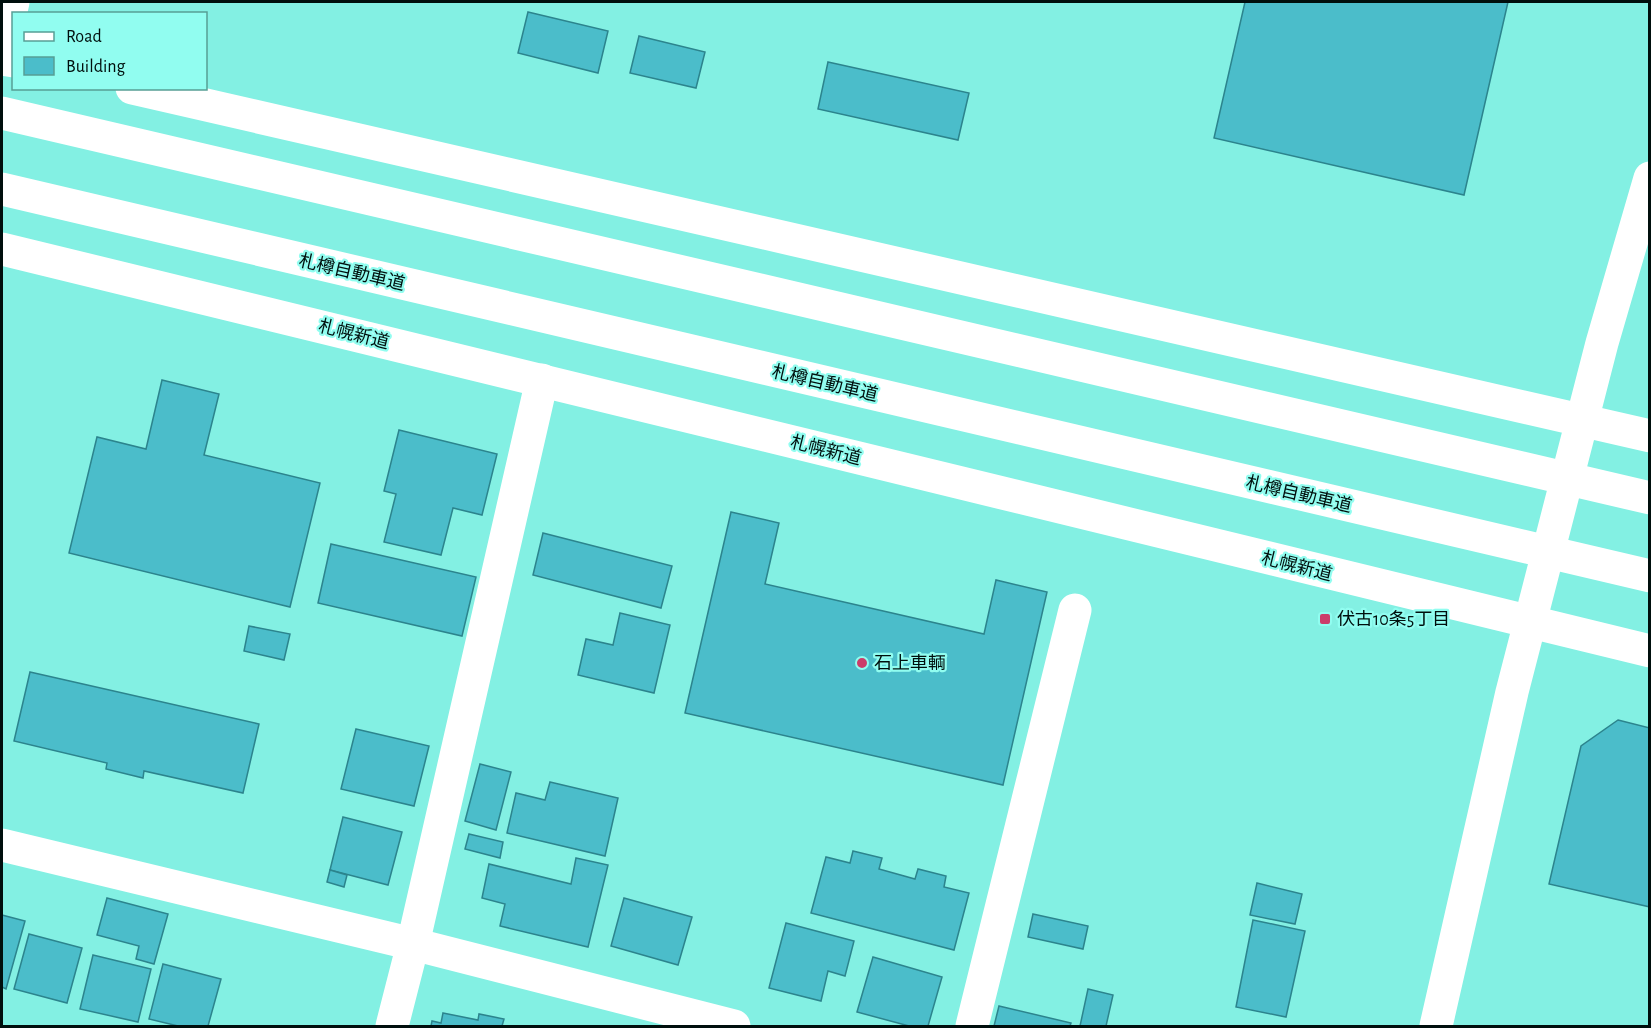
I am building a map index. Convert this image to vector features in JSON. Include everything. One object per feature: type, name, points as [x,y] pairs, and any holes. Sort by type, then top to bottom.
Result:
[{"type":"main road","points":[[2,50],[13,2]]},
{"type":"main road","points":[[141,90],[1584,419],[1650,436]]},
{"type":"main road","points":[[2,113],[1650,498]]},
{"type":"main road","points":[[1436,1026],[1512,692],[1602,343],[1650,178]]},
{"type":"main road","name":"札樽自動車道","points":[[2,189],[1650,576]]},
{"type":"main road","name":"札幌新道","points":[[2,249],[1650,651]]},
{"type":"main road","points":[[393,1026],[542,380]]},
{"type":"main road","points":[[972,1026],[1074,610]]},
{"type":"main road","points":[[2,845],[413,944],[715,1024]]},
{"type":"building","points":[[1245,2],[1508,2],[1464,195],[1214,138]]},
{"type":"building","points":[[528,12],[608,31],[598,73],[518,53]]},
{"type":"building","points":[[639,36],[705,52],[696,88],[630,73]]},
{"type":"building","points":[[828,62],[969,93],[958,140],[818,109]]},
{"type":"building","points":[[162,380],[219,394],[204,455],[320,483],[290,607],[69,553],[97,437],[146,449]]},
{"type":"building","points":[[399,430],[497,454],[482,515],[453,508],[441,555],[384,542],[396,494],[384,491]]},
{"type":"building","points":[[731,512],[779,523],[765,584],[984,634],[996,580],[1047,592],[1003,785],[685,713]]},
{"type":"building","points":[[543,533],[672,566],[661,608],[533,575]]},
{"type":"building","points":[[331,544],[476,577],[462,636],[318,603]]},
{"type":"building","points":[[620,613],[670,625],[654,693],[578,675],[586,639],[613,645]]},
{"type":"building","points":[[249,626],[290,634],[284,660],[244,651]]},
{"type":"building","points":[[30,672],[259,724],[243,793],[144,771],[143,778],[106,769],[107,763],[14,741]]},
{"type":"building","points":[[1618,720],[1650,728],[1650,907],[1549,884],[1581,746]]},
{"type":"building","points":[[356,729],[429,746],[414,806],[341,789]]},
{"type":"building","points":[[480,764],[511,772],[496,830],[465,821]]},
{"type":"building","points":[[550,782],[618,798],[605,856],[507,833],[516,793],[545,800]]},
{"type":"building","points":[[343,817],[402,832],[388,885],[330,870]]},
{"type":"building","points":[[469,834],[503,842],[500,858],[465,849]]},
{"type":"building","points":[[853,851],[882,858],[879,869],[915,879],[918,869],[946,876],[944,887],[969,893],[954,950],[811,913],[826,857],[850,863]]},
{"type":"building","points":[[576,858],[608,865],[588,947],[500,926],[505,904],[482,898],[489,864],[571,884]]},
{"type":"building","points":[[330,870],[347,875],[344,887],[327,882]]},
{"type":"building","points":[[1257,883],[1302,894],[1295,924],[1250,915]]},
{"type":"building","points":[[107,898],[168,914],[154,964],[136,959],[139,946],[97,935]]},
{"type":"building","points":[[624,898],[692,917],[678,965],[611,946]]},
{"type":"building","points":[[1033,914],[1088,926],[1083,949],[1028,937]]},
{"type":"building","points":[[2,915],[25,921],[6,989],[2,987]]},
{"type":"building","points":[[1253,920],[1305,931],[1286,1017],[1236,1007]]},
{"type":"building","points":[[786,923],[854,941],[845,976],[828,971],[821,1001],[769,988]]},
{"type":"building","points":[[29,934],[82,948],[67,1003],[14,989]]},
{"type":"building","points":[[93,955],[151,969],[138,1022],[80,1009]]},
{"type":"building","points":[[873,957],[942,977],[928,1026],[909,1026],[857,1012]]},
{"type":"building","points":[[163,964],[221,979],[208,1026],[178,1026],[149,1019]]},
{"type":"building","points":[[1088,989],[1113,995],[1106,1026],[1080,1026]]},
{"type":"building","points":[[999,1006],[1071,1023],[1070,1026],[994,1026]]},
{"type":"building","points":[[443,1013],[478,1020],[479,1014],[504,1019],[502,1026],[431,1026],[432,1021],[441,1023]]},
{"type":"place","name":"伏古10条5丁目","points":[[1325,619]]},
{"type":"place","name":"石上車輌","points":[[862,663]]}]
